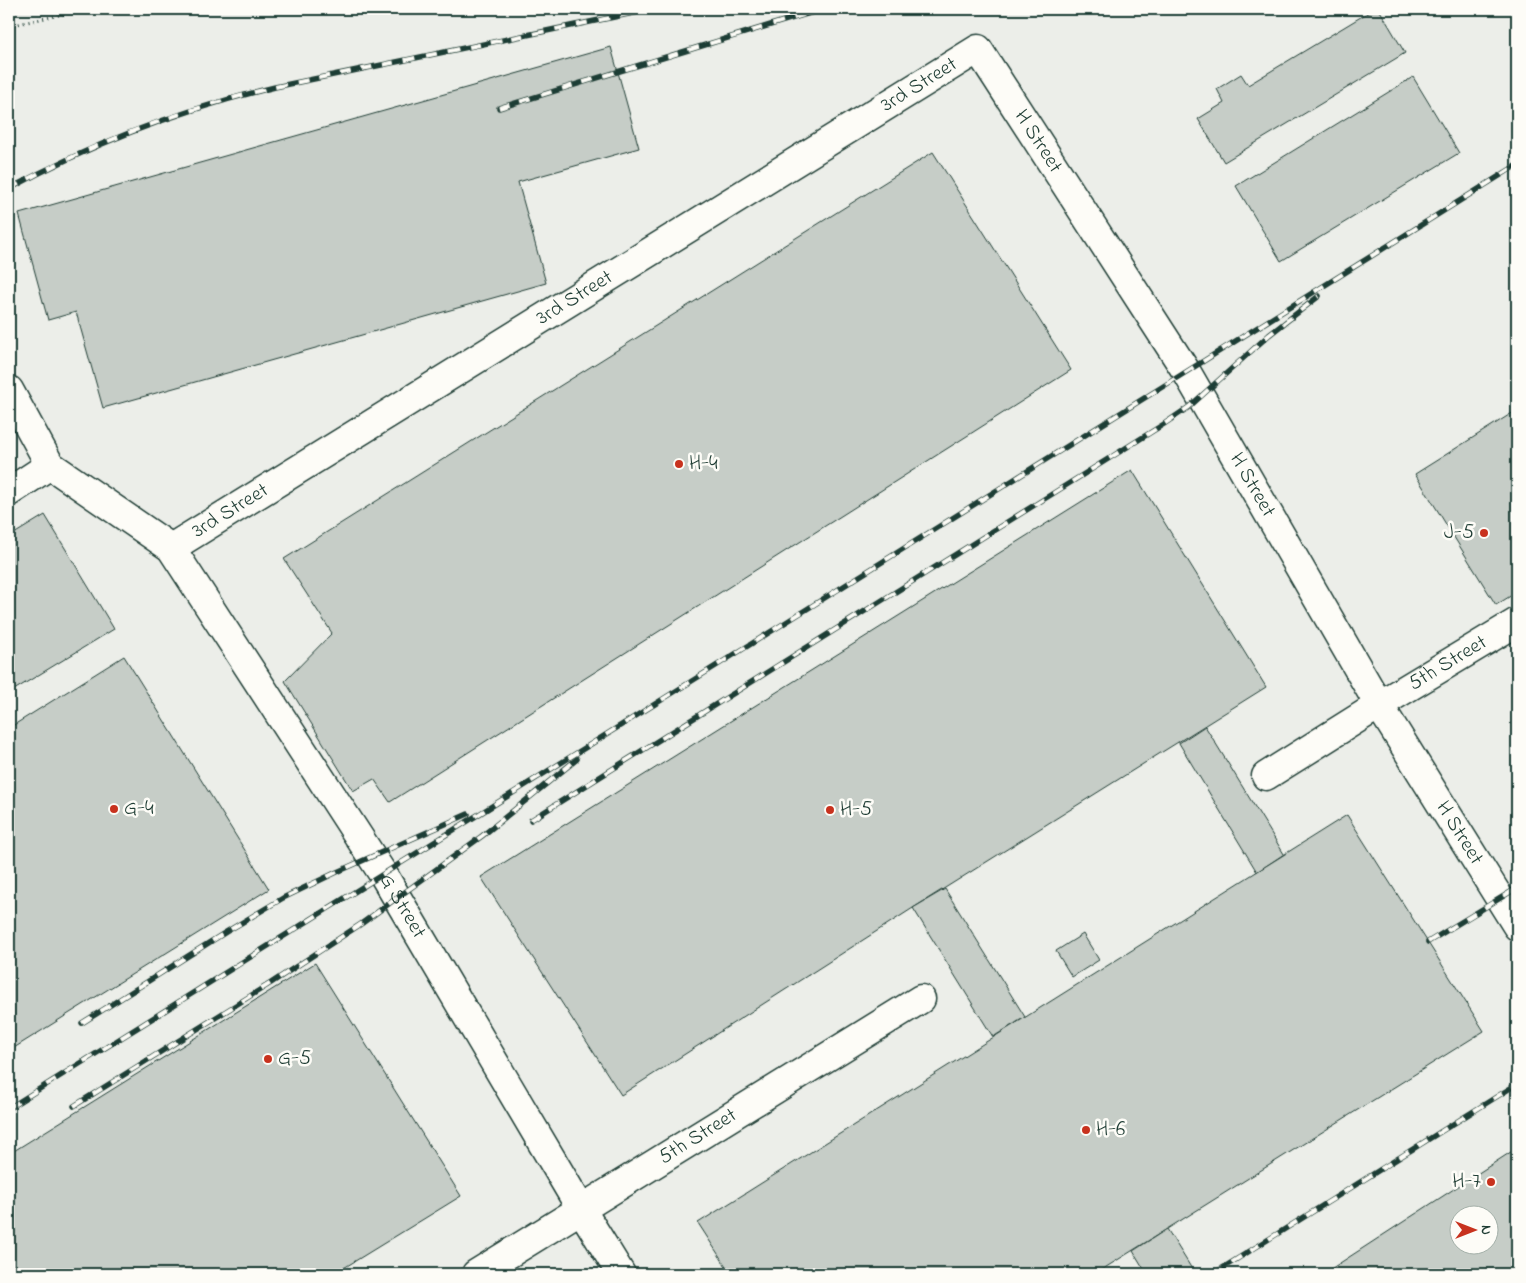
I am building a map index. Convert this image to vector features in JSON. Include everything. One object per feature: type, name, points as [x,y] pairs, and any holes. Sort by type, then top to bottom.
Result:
[{"type":"lane","name":"3rd Street","points":[[171,548],[978,48]]},
{"type":"lane","name":"H Street","points":[[978,48],[1186,372],[1379,705],[1517,926]]},
{"type":"lane","points":[[9,390],[50,465],[171,548]]},
{"type":"lane","points":[[9,492],[50,465]]},
{"type":"lane","name":"G Street","points":[[171,548],[383,874],[621,1274]]},
{"type":"lane","name":"5th Street","points":[[1266,776],[1517,622]]},
{"type":"lane","name":"5th Street","points":[[476,1274],[921,1000]]},
{"type":"path","points":[[9,26],[87,9]]},
{"type":"shaded area","points":[[9,9],[1517,9],[1517,1274],[9,1274]]},
{"type":"building","points":[[1374,9],[1379,9],[1405,53],[1224,162],[1198,119],[1224,103],[1217,89],[1241,74],[1248,85]]},
{"type":"building","points":[[611,47],[639,148],[518,182],[546,283],[103,408],[76,312],[48,320],[19,214]]},
{"type":"building","points":[[1413,77],[1459,153],[1281,261],[1236,186]]},
{"type":"building","name":"H-4","points":[[933,152],[1071,370],[390,802],[374,779],[353,791],[285,681],[332,633],[284,559]]},
{"type":"building","name":"J-5","points":[[1517,410],[1517,592],[1496,605],[1415,474]]},
{"type":"building","name":"H-5","points":[[1132,470],[1266,687],[913,908],[621,1095],[481,877]]},
{"type":"building","points":[[45,515],[114,629],[9,693],[9,537]]},
{"type":"building","name":"G-4","points":[[124,656],[269,889],[9,1051],[9,728]]},
{"type":"building","points":[[1205,726],[1284,854],[1257,872],[1179,743]]},
{"type":"building","name":"H-6","points":[[1347,815],[1484,1031],[1095,1274],[731,1274],[698,1223]]},
{"type":"building","points":[[945,889],[1025,1017],[993,1037],[913,908]]},
{"type":"building","points":[[1083,934],[1099,960],[1072,977],[1056,951]]},
{"type":"building","name":"G-5","points":[[315,963],[461,1196],[334,1274],[9,1274],[9,1154]]},
{"type":"building","name":"H-7","points":[[1517,1148],[1517,1274],[1323,1274]]},
{"type":"building","points":[[1167,1229],[1195,1274],[1147,1274],[1133,1251]]},
{"type":"railway","points":[[9,189],[73,156],[106,142],[172,117],[240,96],[275,87],[653,9]]},
{"type":"railway","points":[[499,108],[823,9]]},
{"type":"railway","points":[[9,1108],[1517,165]]},
{"type":"railway","points":[[531,820],[1164,424],[1189,407],[1269,335],[1319,296]]},
{"type":"railway","points":[[74,1106],[271,983],[361,924],[482,836],[577,759]]},
{"type":"railway","points":[[82,1023],[283,898],[468,814]]},
{"type":"railway","points":[[1428,942],[1517,888]]},
{"type":"railway","points":[[1213,1274],[1517,1084]]},
{"type":"place","name":"H-4","points":[[679,464]]},
{"type":"place","name":"J-5","points":[[1484,533]]},
{"type":"place","name":"G-4","points":[[114,809]]},
{"type":"place","name":"H-5","points":[[830,810]]},
{"type":"place","name":"G-5","points":[[268,1059]]},
{"type":"place","name":"H-6","points":[[1086,1130]]},
{"type":"place","name":"H-7","points":[[1491,1182]]}]
